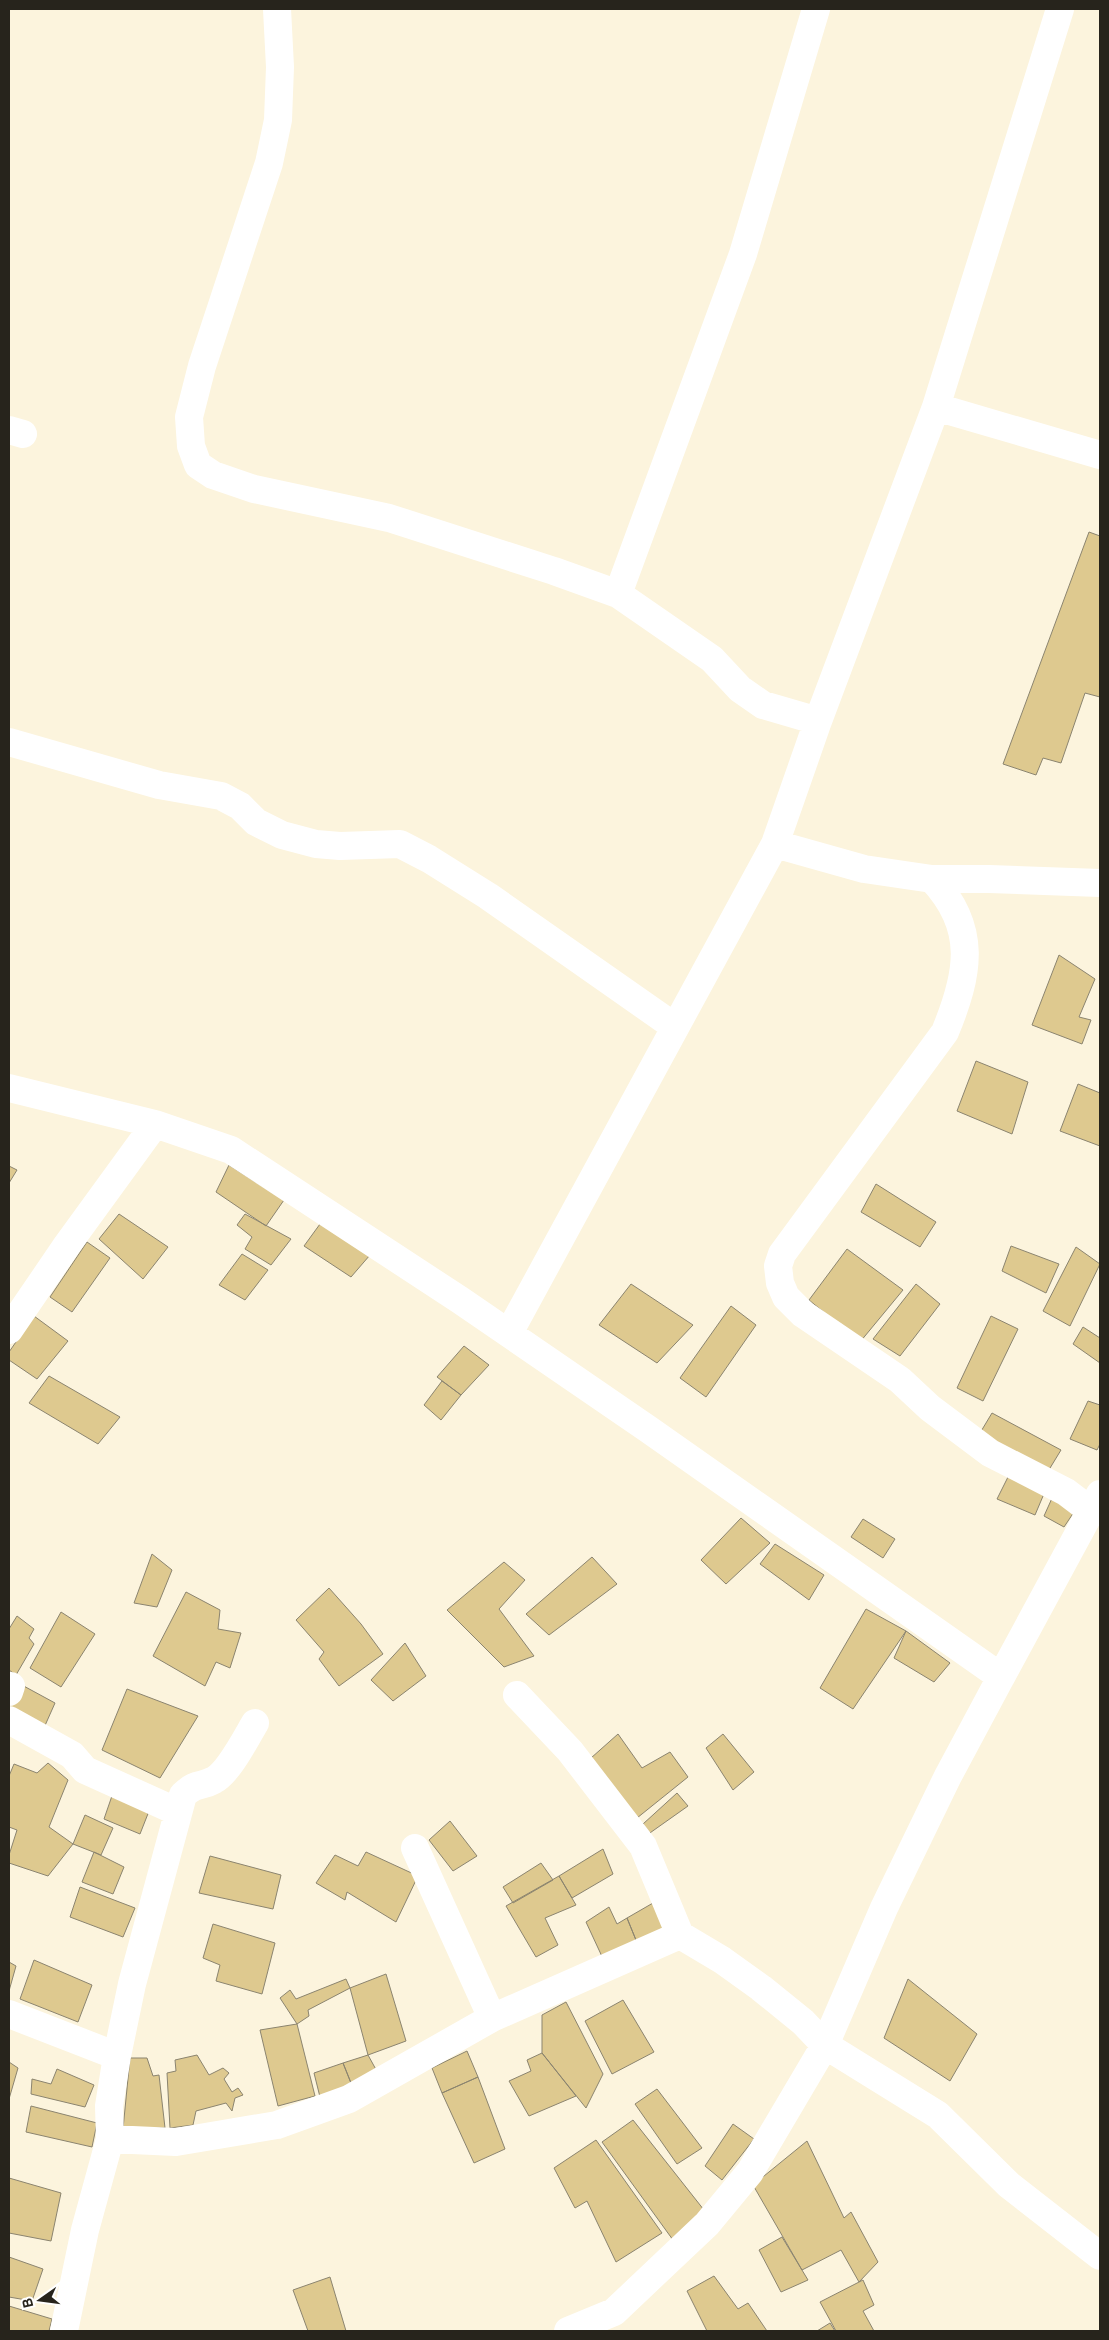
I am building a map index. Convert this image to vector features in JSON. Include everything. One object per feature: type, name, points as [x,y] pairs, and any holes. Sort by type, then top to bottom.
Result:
[{"type":"street","points":[[278,9],[280,67],[278,120],[269,163],[202,366],[190,417],[191,446],[198,464],[213,476],[254,489],[389,518],[554,571],[618,594],[712,659],[740,689],[764,705],[818,721]]},
{"type":"street","points":[[618,594],[743,254],[816,9]]},
{"type":"street","points":[[508,1333],[775,844],[818,721],[936,407],[1060,9]]},
{"type":"street","points":[[936,407],[1100,455]]},
{"type":"street","points":[[9,742],[159,785],[221,796],[240,806],[256,822],[282,835],[316,844],[340,846],[400,844],[429,858],[488,896],[676,1027]]},
{"type":"street","points":[[775,844],[864,869],[932,879],[1100,883]]},
{"type":"street","points":[[568,2331],[614,2312],[707,2224],[750,2172],[825,2045],[884,1908],[948,1776],[1096,1503],[1066,1492],[996,1457],[930,1408],[900,1380],[803,1314],[786,1297],[780,1283],[778,1266],[782,1254],[945,1032],[956,1005],[964,976],[966,957],[964,935],[956,911],[946,894],[932,879]]},
{"type":"street","points":[[9,1088],[154,1124],[232,1150],[508,1333],[843,1564],[1001,1677]]},
{"type":"street","points":[[9,1330],[154,1124]]},
{"type":"street","points":[[516,1695],[570,1751],[643,1846],[680,1935],[722,1960],[761,1988],[804,2022],[825,2045],[938,2115],[1009,2185],[1100,2256]]},
{"type":"street","points":[[9,1720],[72,1755],[85,1770],[178,1812]]},
{"type":"street","points":[[64,2331],[85,2230],[110,2139],[109,2106],[132,1984],[183,1795],[193,1785],[214,1780],[234,1758],[255,1723]]},
{"type":"street","points":[[415,1848],[492,2018]]},
{"type":"street","points":[[110,2139],[176,2142],[277,2125],[349,2099],[492,2018],[680,1935]]},
{"type":"street","points":[[9,2014],[117,2056]]},
{"type":"building","points":[[1089,532],[1100,536],[1100,697],[1085,693],[1061,763],[1043,758],[1036,775],[1003,764]]},
{"type":"building","points":[[1059,955],[1095,979],[1079,1017],[1091,1020],[1082,1044],[1032,1025]]},
{"type":"building","points":[[976,1061],[1028,1082],[1012,1134],[957,1111]]},
{"type":"building","points":[[1078,1084],[1100,1093],[1100,1146],[1060,1131]]},
{"type":"building","points":[[229,1165],[284,1200],[266,1226],[216,1192]]},
{"type":"building","points":[[9,1166],[17,1170],[9,1183]]},
{"type":"building","points":[[876,1184],[936,1222],[920,1247],[861,1212]]},
{"type":"building","points":[[119,1214],[168,1247],[143,1279],[99,1239]]},
{"type":"building","points":[[245,1214],[291,1239],[271,1265],[245,1249],[252,1237],[237,1225]]},
{"type":"building","points":[[320,1224],[370,1255],[351,1277],[304,1246]]},
{"type":"building","points":[[87,1242],[110,1258],[72,1312],[50,1297]]},
{"type":"building","points":[[1011,1246],[1059,1264],[1046,1293],[1002,1271]]},
{"type":"building","points":[[1076,1247],[1100,1264],[1070,1326],[1043,1311]]},
{"type":"building","points":[[847,1249],[903,1290],[860,1342],[809,1300]]},
{"type":"building","points":[[242,1254],[268,1270],[245,1300],[219,1285]]},
{"type":"building","points":[[631,1284],[693,1325],[657,1363],[599,1325]]},
{"type":"building","points":[[916,1284],[940,1304],[900,1356],[873,1339]]},
{"type":"building","points":[[731,1306],[756,1325],[706,1397],[680,1378]]},
{"type":"building","points":[[34,1316],[68,1341],[37,1379],[9,1360],[9,1352]]},
{"type":"building","points":[[991,1316],[1018,1329],[983,1401],[957,1388]]},
{"type":"building","points":[[1083,1327],[1100,1338],[1100,1363],[1073,1344]]},
{"type":"building","points":[[464,1346],[489,1365],[461,1395],[437,1377]]},
{"type":"building","points":[[49,1376],[120,1417],[98,1444],[29,1403]]},
{"type":"building","points":[[442,1381],[461,1395],[441,1420],[424,1405]]},
{"type":"building","points":[[1088,1401],[1100,1405],[1100,1444],[1097,1450],[1070,1439]]},
{"type":"building","points":[[992,1413],[1061,1450],[1047,1473],[980,1433]]},
{"type":"building","points":[[1010,1473],[1046,1489],[1035,1515],[997,1499]]},
{"type":"building","points":[[1053,1496],[1076,1509],[1064,1527],[1044,1516]]},
{"type":"building","points":[[741,1518],[770,1543],[726,1584],[701,1560]]},
{"type":"building","points":[[863,1519],[895,1539],[883,1558],[851,1537]]},
{"type":"building","points":[[775,1544],[824,1575],[809,1600],[760,1564]]},
{"type":"building","points":[[152,1554],[172,1570],[157,1607],[134,1603]]},
{"type":"building","points":[[592,1557],[617,1584],[549,1635],[526,1614]]},
{"type":"building","points":[[504,1562],[525,1580],[499,1609],[534,1656],[504,1667],[447,1610]]},
{"type":"building","points":[[329,1588],[361,1624],[383,1654],[339,1686],[319,1659],[324,1652],[296,1620]]},
{"type":"building","points":[[186,1592],[220,1610],[218,1629],[241,1633],[230,1668],[216,1662],[205,1686],[153,1656]]},
{"type":"building","points":[[866,1609],[906,1631],[853,1709],[820,1688]]},
{"type":"building","points":[[61,1612],[95,1634],[61,1687],[30,1668]]},
{"type":"building","points":[[17,1616],[34,1629],[29,1638],[34,1644],[16,1675],[9,1670],[9,1629]]},
{"type":"building","points":[[906,1631],[950,1663],[934,1682],[894,1658]]},
{"type":"building","points":[[405,1643],[426,1676],[393,1701],[371,1680]]},
{"type":"building","points":[[20,1684],[55,1703],[43,1730],[9,1712],[9,1706]]},
{"type":"building","points":[[127,1689],[198,1716],[160,1778],[102,1750]]},
{"type":"building","points":[[618,1734],[642,1768],[670,1752],[688,1777],[637,1818],[591,1758]]},
{"type":"building","points":[[723,1734],[754,1772],[733,1790],[706,1748]]},
{"type":"building","points":[[48,1763],[68,1780],[49,1827],[73,1844],[48,1876],[9,1863],[9,1855],[17,1830],[9,1827],[9,1776],[14,1764],[37,1773]]},
{"type":"building","points":[[114,1790],[151,1806],[140,1834],[104,1819]]},
{"type":"building","points":[[677,1793],[688,1806],[647,1835],[643,1824]]},
{"type":"building","points":[[85,1815],[113,1828],[101,1855],[73,1844]]},
{"type":"building","points":[[450,1821],[477,1856],[453,1871],[429,1840]]},
{"type":"building","points":[[603,1849],[613,1874],[572,1898],[559,1876]]},
{"type":"building","points":[[94,1852],[124,1867],[113,1894],[82,1882]]},
{"type":"building","points":[[366,1852],[418,1876],[396,1922],[347,1892],[345,1900],[316,1883],[335,1855],[358,1866]]},
{"type":"building","points":[[210,1856],[281,1875],[273,1909],[199,1893]]},
{"type":"building","points":[[541,1863],[553,1880],[513,1903],[503,1887]]},
{"type":"building","points":[[559,1876],[576,1905],[545,1918],[558,1945],[536,1957],[506,1906]]},
{"type":"building","points":[[80,1887],[135,1908],[123,1937],[70,1917]]},
{"type":"building","points":[[653,1903],[670,1930],[638,1945],[627,1918]]},
{"type":"building","points":[[609,1907],[617,1924],[627,1918],[638,1945],[605,1963],[586,1922]]},
{"type":"building","points":[[213,1924],[275,1943],[262,1994],[216,1981],[220,1965],[203,1958]]},
{"type":"building","points":[[34,1960],[92,1985],[78,2022],[20,1999]]},
{"type":"building","points":[[9,1962],[16,1966],[9,1991]]},
{"type":"building","points":[[386,1974],[406,2041],[368,2055],[350,1988]]},
{"type":"building","points":[[346,1979],[350,1988],[308,2010],[309,2016],[297,2024],[280,1998],[290,1990],[296,1999]]},
{"type":"building","points":[[908,1979],[977,2034],[950,2081],[884,2038]]},
{"type":"building","points":[[623,2000],[654,2052],[612,2074],[585,2021]]},
{"type":"building","points":[[566,2002],[603,2074],[586,2108],[542,2053],[542,2015]]},
{"type":"building","points":[[297,2024],[315,2096],[278,2106],[260,2030]]},
{"type":"building","points":[[467,2051],[478,2077],[442,2093],[432,2068]]},
{"type":"building","points":[[542,2053],[576,2096],[529,2116],[509,2081],[531,2071],[527,2060]]},
{"type":"building","points":[[197,2055],[209,2075],[223,2068],[229,2073],[224,2079],[232,2092],[238,2088],[243,2095],[235,2098],[232,2111],[226,2103],[196,2111],[193,2125],[170,2128],[167,2073],[176,2071],[175,2060]]},
{"type":"building","points":[[368,2055],[379,2075],[353,2088],[343,2063]]},
{"type":"building","points":[[130,2058],[147,2058],[153,2076],[159,2075],[165,2128],[123,2129]]},
{"type":"building","points":[[9,2062],[18,2068],[9,2099]]},
{"type":"building","points":[[343,2063],[353,2088],[320,2097],[314,2073]]},
{"type":"building","points":[[57,2069],[94,2085],[85,2107],[31,2094],[32,2079],[51,2084]]},
{"type":"building","points":[[478,2077],[505,2149],[474,2163],[442,2093]]},
{"type":"building","points":[[657,2089],[702,2148],[677,2164],[635,2104]]},
{"type":"building","points":[[31,2106],[97,2123],[92,2147],[26,2132]]},
{"type":"building","points":[[633,2120],[704,2210],[673,2240],[602,2142]]},
{"type":"building","points":[[733,2124],[754,2139],[722,2180],[705,2166]]},
{"type":"building","points":[[596,2140],[662,2233],[616,2262],[587,2201],[575,2208],[554,2168]]},
{"type":"building","points":[[807,2141],[844,2218],[851,2212],[878,2262],[859,2282],[841,2250],[802,2270],[753,2185]]},
{"type":"building","points":[[9,2178],[61,2193],[51,2241],[9,2233]]},
{"type":"building","points":[[782,2237],[808,2280],[781,2292],[759,2250]]},
{"type":"building","points":[[9,2257],[43,2269],[32,2301],[9,2297]]},
{"type":"building","points":[[714,2276],[738,2309],[748,2303],[767,2331],[707,2331],[687,2291]]},
{"type":"building","points":[[330,2277],[346,2331],[308,2331],[293,2290]]},
{"type":"building","points":[[863,2280],[874,2305],[863,2311],[874,2331],[836,2331],[820,2302]]},
{"type":"building","points":[[9,2306],[52,2319],[49,2331],[9,2331]]},
{"type":"building","points":[[830,2323],[835,2331],[817,2331]]}]
